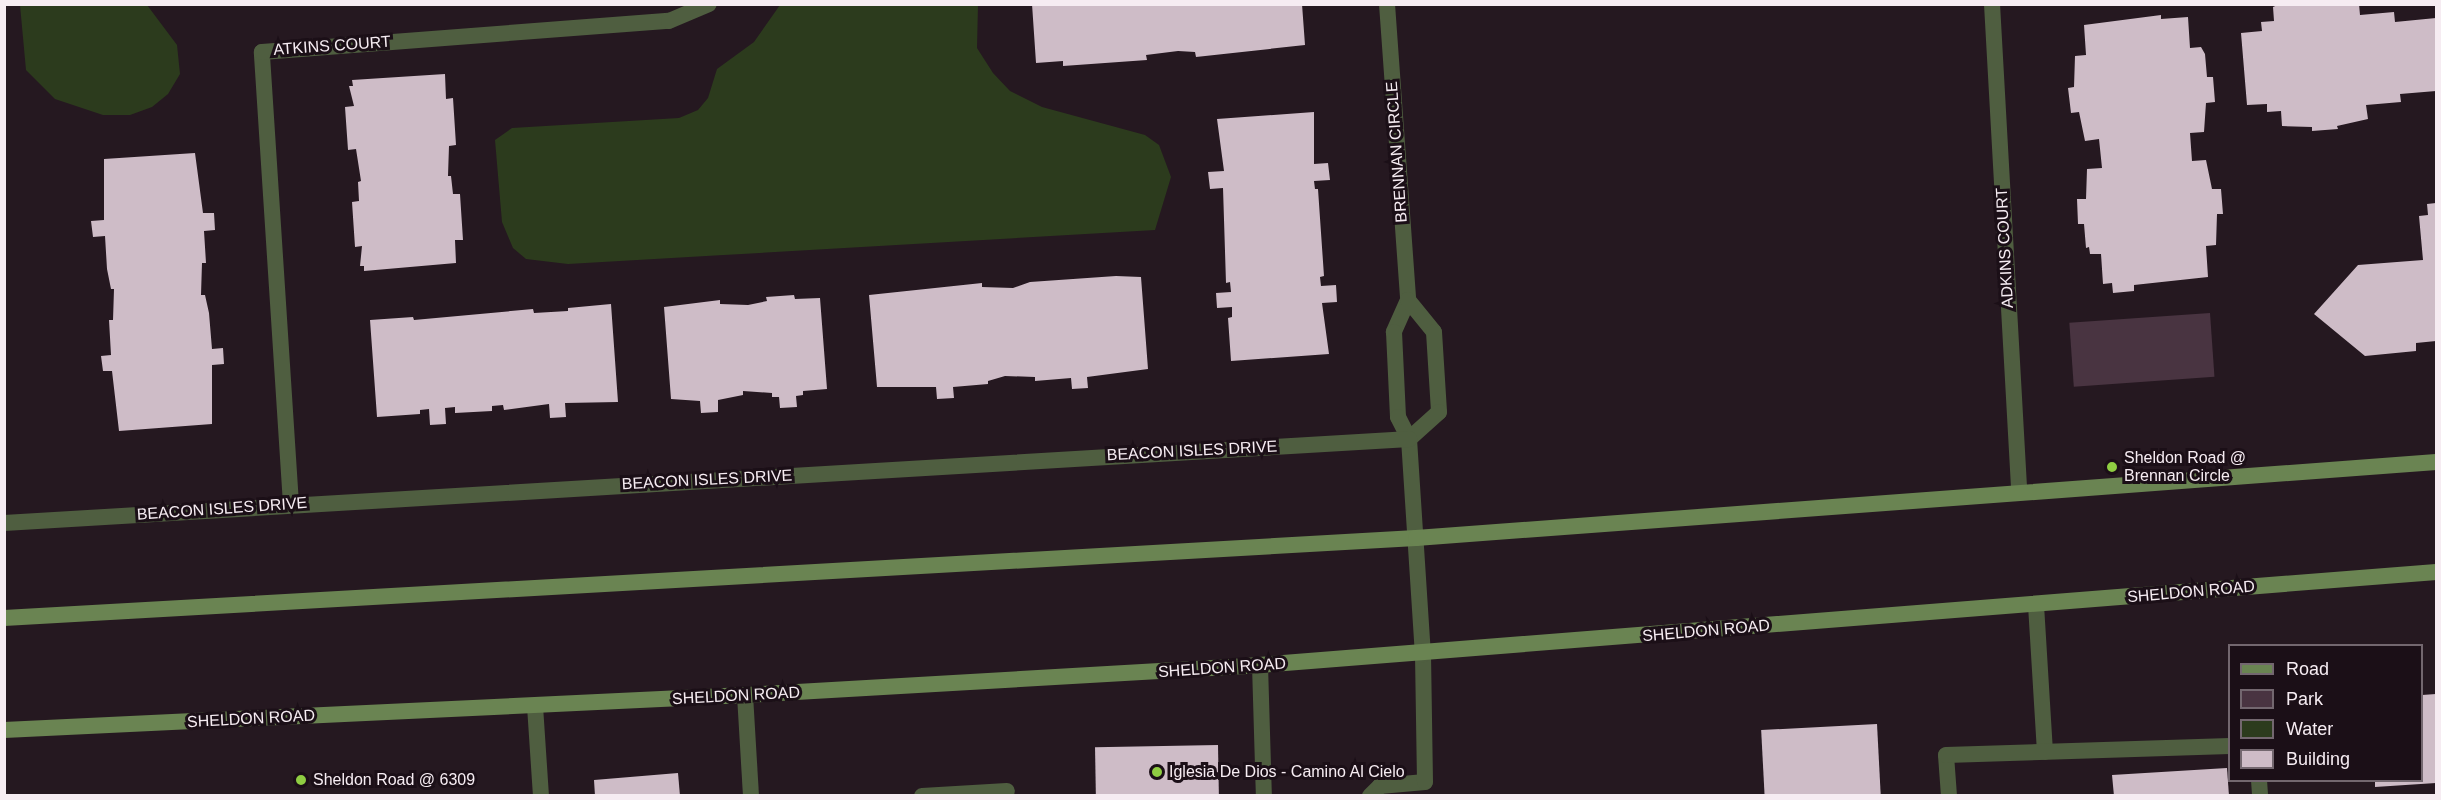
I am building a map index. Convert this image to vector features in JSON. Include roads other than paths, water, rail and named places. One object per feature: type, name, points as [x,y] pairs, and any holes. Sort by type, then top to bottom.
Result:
[{"type":"main road","points":[[4,618],[1416,538],[2019,491],[2436,462]]},
{"type":"main road","name":"SHELDON ROAD","points":[[4,730],[745,696],[1423,655],[2436,572]]},
{"type":"street","name":"BRENNAN CIRCLE","points":[[1370,795],[1380,786],[1425,782],[1423,655],[1409,439],[1398,417],[1394,332],[1408,300],[1387,4]]},
{"type":"street","name":"ADKINS COURT","points":[[1992,4],[2019,491]]},
{"type":"street","name":"ATKINS COURT","points":[[291,504],[262,52],[669,21],[709,5]]},
{"type":"street","points":[[1408,300],[1434,332],[1439,411],[1409,439]]},
{"type":"street","name":"BEACON ISLES DRIVE","points":[[4,523],[291,504],[1409,439]]},
{"type":"street","points":[[2036,605],[2045,752]]},
{"type":"street","points":[[1260,665],[1264,795]]},
{"type":"street","points":[[745,696],[751,795]]},
{"type":"street","points":[[535,706],[541,795]]},
{"type":"street","points":[[1948,795],[1946,755],[2228,746]]},
{"type":"street","points":[[922,795],[1007,791]]},
{"type":"water","points":[[20,5],[147,5],[177,45],[180,74],[168,94],[152,107],[130,115],[103,115],[55,99],[26,70]]},
{"type":"water","points":[[780,5],[978,5],[977,48],[993,73],[1010,91],[1042,107],[1145,135],[1159,145],[1171,177],[1155,230],[568,264],[526,259],[513,248],[502,222],[495,140],[512,128],[679,118],[698,110],[708,98],[717,69],[754,42]]},
{"type":"place","name":"Sheldon Road @ Brennan Circle","points":[[2112,467]]},
{"type":"place","name":"Iglesia De Dios - Camino Al Cielo","points":[[1157,772]]},
{"type":"place","name":"Sheldon Road @ 6309","points":[[301,780]]}]
